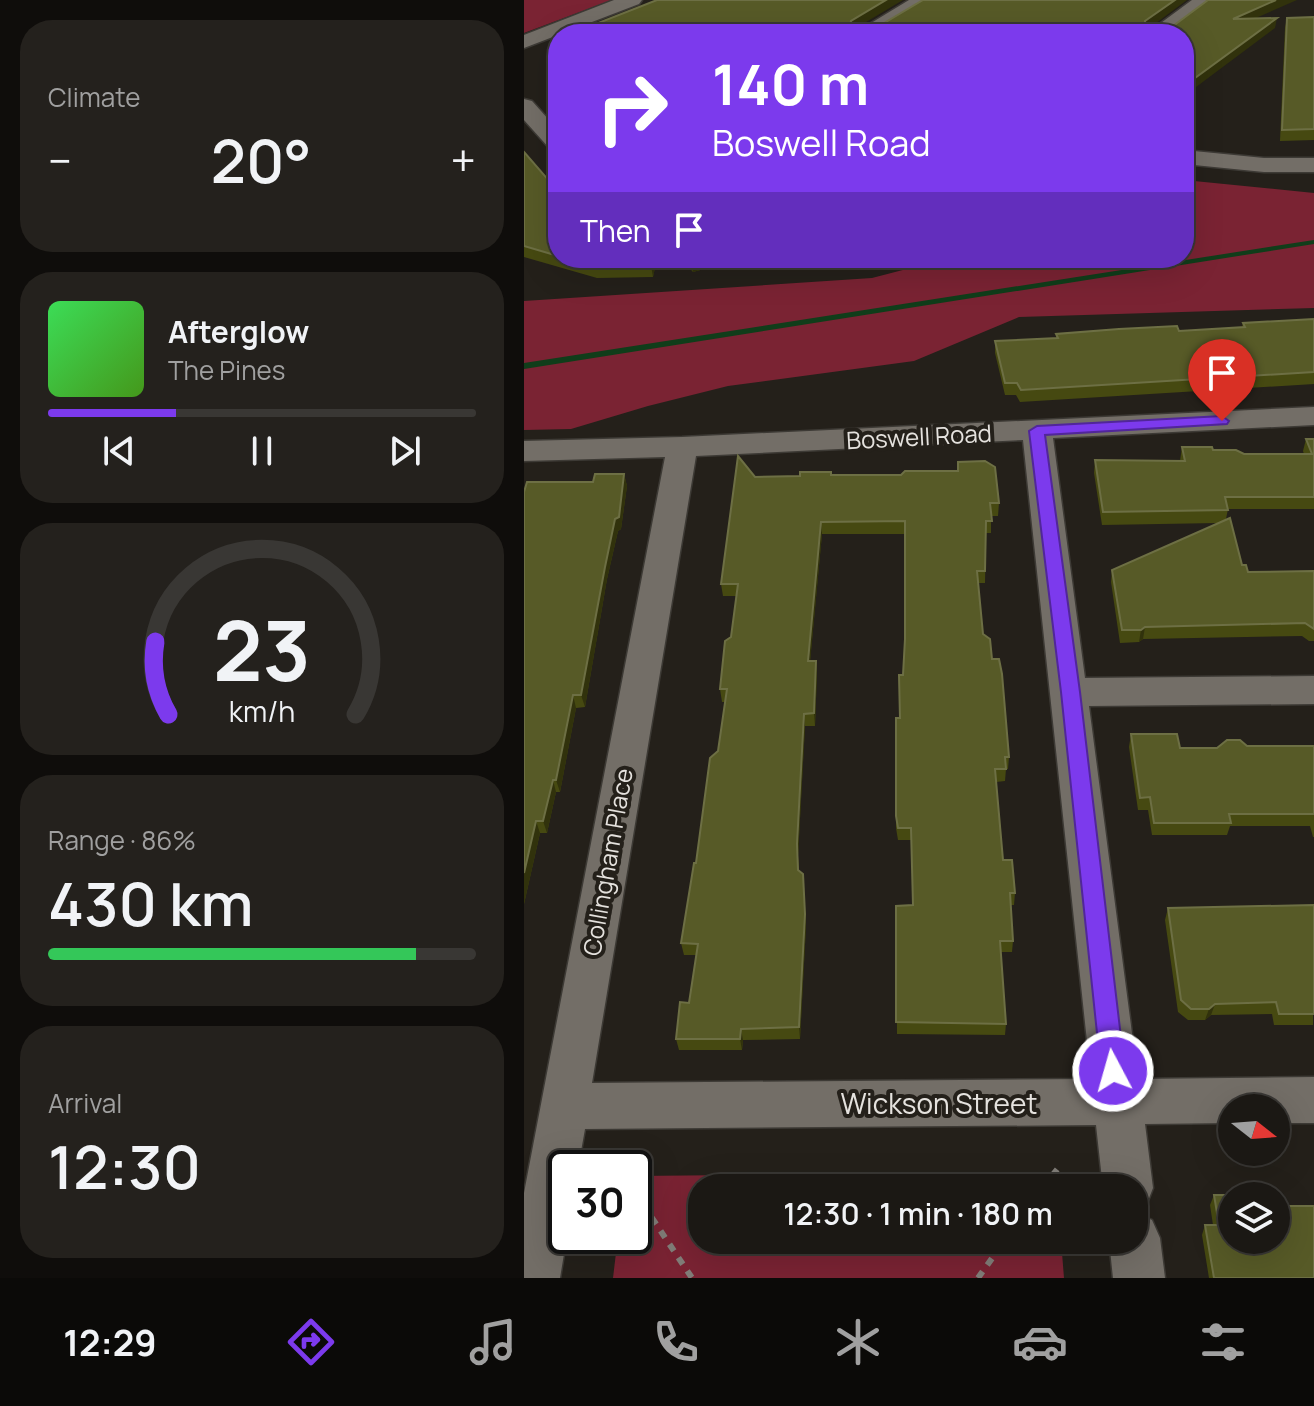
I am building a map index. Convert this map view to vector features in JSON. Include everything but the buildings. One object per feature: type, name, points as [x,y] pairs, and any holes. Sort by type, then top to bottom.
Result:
[{"type":"street","points":[[570,24],[632,0]]},
{"type":"street","points":[[881,24],[924,0]]},
{"type":"street","points":[[1170,24],[1205,0]]},
{"type":"street","points":[[524,42],[548,33]]},
{"type":"street","points":[[524,106],[548,133]]},
{"type":"street","points":[[1194,158],[1264,165],[1314,165]]},
{"type":"street","name":"Boswell Road","points":[[524,451],[682,447],[1314,416]]},
{"type":"street","points":[[1037,431],[1071,692],[1126,1174]]},
{"type":"street","name":"Collingham Place","points":[[534,1278],[682,447]]},
{"type":"street","points":[[1071,692],[1314,690]]},
{"type":"street","name":"Wickson Street","points":[[564,1106],[1314,1100]]},
{"type":"street","points":[[1136,1254],[1139,1278]]},
{"type":"path","points":[[1053,1174],[1060,1166]]},
{"type":"path","points":[[652,1218],[692,1278]]},
{"type":"path","points":[[978,1278],[995,1254]]},
{"type":"shaded area","points":[[524,0],[612,0],[524,33]]},
{"type":"shaded area","points":[[1194,181],[1314,193],[1314,308],[1019,317],[914,361],[728,386],[571,429],[524,430],[524,301],[872,278],[910,268],[1194,268]]},
{"type":"shaded area","points":[[1055,1172],[1055,1174],[844,1174]]},
{"type":"shaded area","points":[[688,1175],[688,1254],[1062,1254],[1064,1278],[613,1278],[616,1254],[652,1254],[652,1176]]},
{"type":"waterway","points":[[1194,261],[1314,242]]},
{"type":"waterway","points":[[524,366],[1148,268]]},
{"type":"route","points":[[1113,1071],[1071,692],[1037,431],[1222,421]]}]
